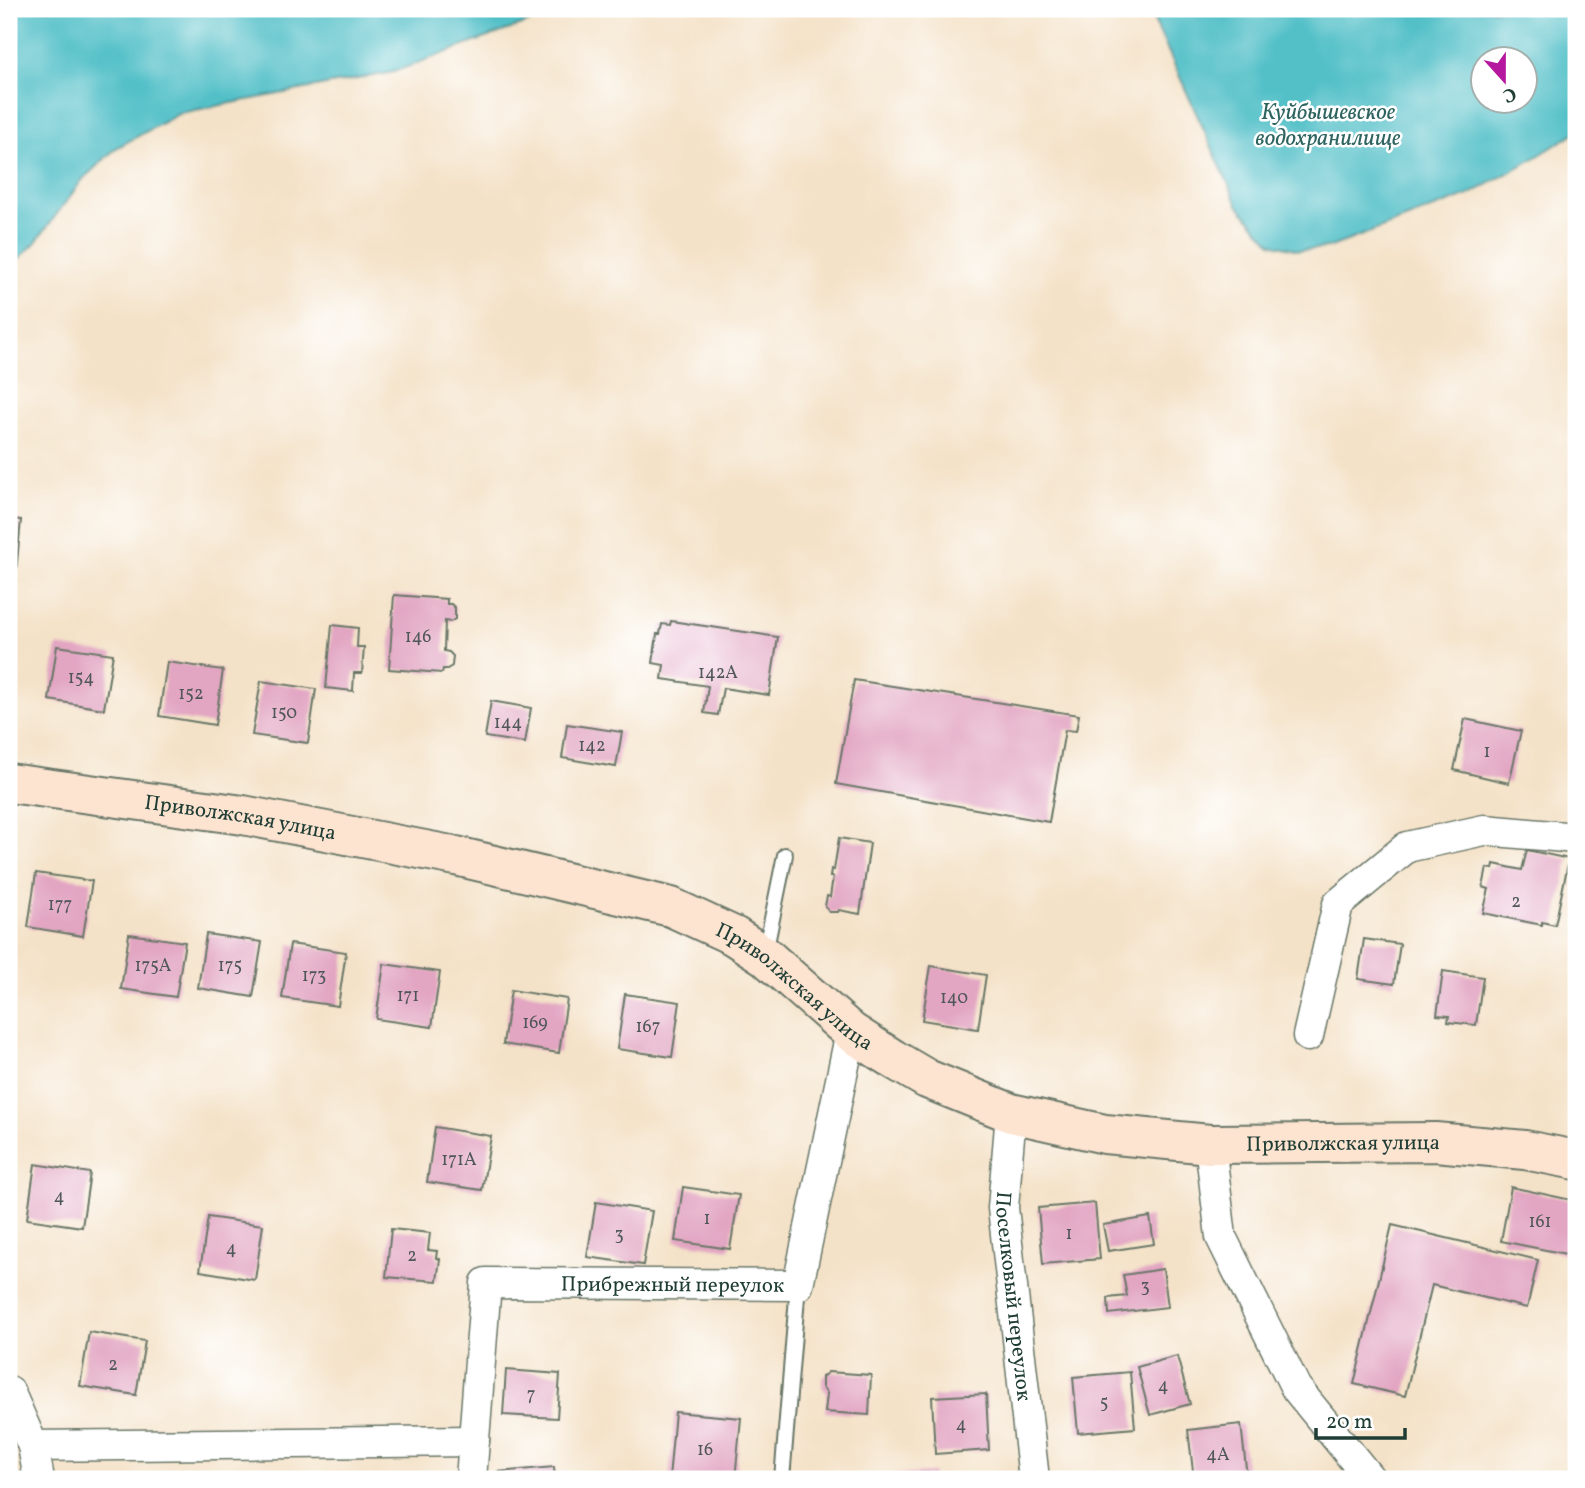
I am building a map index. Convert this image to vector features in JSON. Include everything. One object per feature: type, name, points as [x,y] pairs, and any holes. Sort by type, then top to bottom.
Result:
[{"type":"main road","name":"Приволжская улица","points":[[9,783],[243,815],[456,856],[671,907],[734,936],[765,956],[851,1032],[927,1079],[1011,1113],[1104,1134],[1210,1144],[1435,1142],[1525,1150],[1576,1160]]},
{"type":"street","points":[[1308,1035],[1338,904],[1407,847],[1484,830],[1576,838]]},
{"type":"street","name":"Прибрежный переулок","points":[[471,1479],[485,1283],[798,1285],[851,1032]]},
{"type":"street","name":"Поселковый переулок","points":[[1011,1113],[1003,1208],[1034,1479]]},
{"type":"street","points":[[1210,1144],[1222,1237],[1296,1388],[1370,1479]]},
{"type":"street","points":[[9,1391],[33,1446],[39,1479]]},
{"type":"street","points":[[33,1446],[474,1441]]},
{"type":"lane","points":[[765,956],[785,855]]},
{"type":"lane","points":[[782,1479],[798,1285]]},
{"type":"water","points":[[9,9],[565,9],[393,72],[180,113],[116,148],[83,179],[35,243],[9,265]]},
{"type":"water","name":"Куйбышевское водохранилище","points":[[1149,9],[1576,9],[1576,132],[1469,195],[1328,248],[1299,250],[1271,243],[1238,205]]},
{"type":"building","points":[[9,519],[21,520],[15,584],[9,584]]},
{"type":"building","points":[[394,595],[447,599],[447,604],[455,608],[455,619],[445,621],[444,651],[453,656],[452,666],[443,669],[442,673],[389,669]]},
{"type":"building","points":[[671,621],[778,637],[769,695],[723,688],[718,715],[704,713],[708,686],[662,679],[664,665],[653,663],[657,634],[660,634],[662,624],[670,625]]},
{"type":"building","points":[[332,625],[358,628],[357,647],[364,647],[362,673],[354,673],[353,691],[326,688]]},
{"type":"building","points":[[57,646],[113,654],[104,709],[49,700]]},
{"type":"building","points":[[167,662],[223,670],[215,725],[159,716]]},
{"type":"building","points":[[854,680],[1079,715],[1076,731],[1065,730],[1049,822],[836,784]]},
{"type":"building","points":[[261,681],[316,689],[308,743],[252,735]]},
{"type":"building","points":[[491,701],[531,708],[525,743],[485,737]]},
{"type":"building","points":[[1465,719],[1521,731],[1509,783],[1454,770]]},
{"type":"building","points":[[567,724],[622,732],[616,767],[562,758]]},
{"type":"building","points":[[839,838],[870,843],[860,914],[839,910],[829,912],[825,906],[827,896],[830,897],[833,877],[830,877],[831,869],[834,870]]},
{"type":"building","points":[[1527,850],[1569,859],[1555,925],[1542,922],[1542,925],[1483,913],[1489,889],[1483,887],[1487,868],[1493,869],[1494,864],[1522,870]]},
{"type":"building","points":[[36,873],[92,881],[83,936],[28,927]]},
{"type":"building","points":[[129,934],[185,942],[176,997],[121,989]]},
{"type":"building","points":[[206,934],[262,942],[253,997],[198,988]]},
{"type":"building","points":[[1364,939],[1400,944],[1394,984],[1358,979]]},
{"type":"building","points":[[290,944],[346,952],[338,1006],[282,998]]},
{"type":"building","points":[[384,964],[440,972],[432,1027],[376,1019]]},
{"type":"building","points":[[931,966],[986,975],[978,1029],[922,1020]]},
{"type":"building","points":[[1443,971],[1483,977],[1476,1025],[1448,1022],[1449,1016],[1437,1015]]},
{"type":"building","points":[[511,990],[567,999],[559,1053],[503,1044]]},
{"type":"building","points":[[625,994],[680,1002],[672,1057],[617,1049]]},
{"type":"building","points":[[1576,1076],[1576,1112],[1570,1111]]},
{"type":"building","points":[[435,1127],[491,1136],[482,1190],[427,1182]]},
{"type":"building","points":[[35,1164],[90,1173],[82,1227],[27,1219]]},
{"type":"building","points":[[683,1187],[739,1195],[730,1249],[675,1241]]},
{"type":"building","points":[[1511,1187],[1576,1201],[1576,1256],[1501,1241]]},
{"type":"building","points":[[596,1202],[652,1211],[643,1265],[587,1257]]},
{"type":"building","points":[[1095,1203],[1100,1259],[1043,1264],[1038,1208]]},
{"type":"building","points":[[208,1217],[263,1225],[255,1280],[200,1271]]},
{"type":"building","points":[[1150,1217],[1154,1244],[1108,1251],[1103,1225]]},
{"type":"building","points":[[1392,1225],[1538,1260],[1527,1308],[1432,1285],[1405,1396],[1354,1384]]},
{"type":"building","points":[[391,1229],[430,1233],[428,1250],[437,1251],[436,1258],[440,1259],[437,1281],[386,1277]]},
{"type":"building","points":[[1163,1269],[1168,1307],[1109,1314],[1108,1298],[1127,1296],[1123,1275]]},
{"type":"building","points":[[89,1332],[145,1341],[136,1395],[80,1386]]},
{"type":"building","points":[[1177,1356],[1190,1404],[1150,1415],[1137,1367]]},
{"type":"building","points":[[506,1370],[560,1374],[557,1418],[503,1415]]},
{"type":"building","points":[[828,1372],[871,1375],[869,1415],[825,1412],[827,1393],[822,1387],[822,1377]]},
{"type":"building","points":[[1130,1372],[1135,1428],[1078,1433],[1073,1377]]},
{"type":"building","points":[[986,1394],[989,1450],[935,1454],[932,1397]]},
{"type":"building","points":[[675,1412],[741,1418],[735,1479],[669,1479]]},
{"type":"building","points":[[1241,1424],[1247,1477],[1194,1479],[1188,1430]]},
{"type":"building","points":[[554,1467],[555,1479],[497,1479],[497,1472]]},
{"type":"building","points":[[933,1473],[933,1479],[891,1479],[891,1475]]}]
